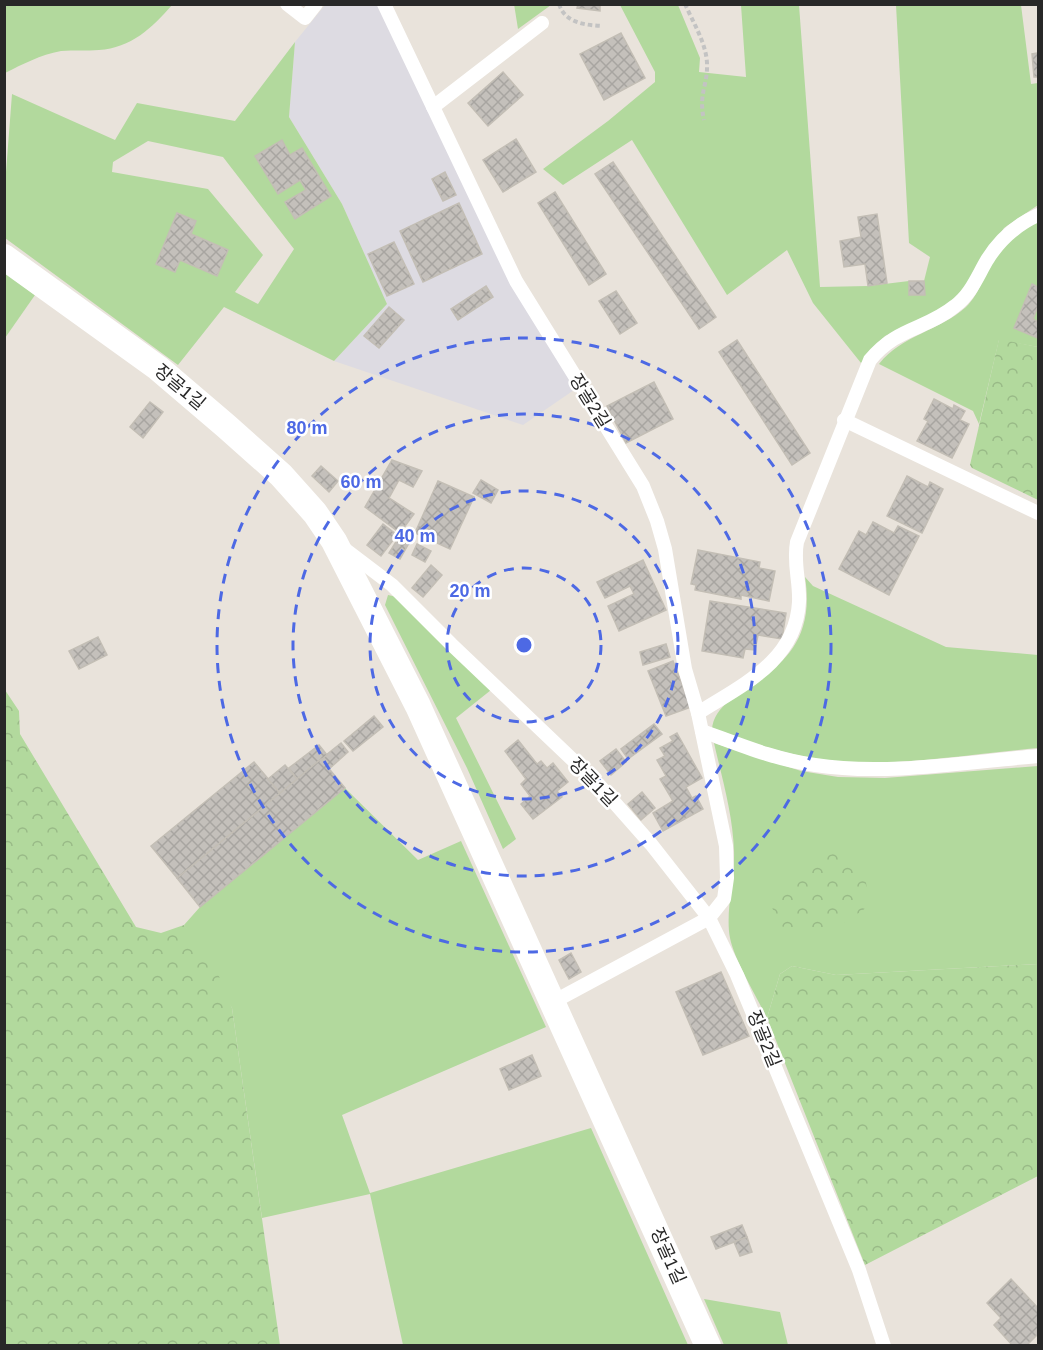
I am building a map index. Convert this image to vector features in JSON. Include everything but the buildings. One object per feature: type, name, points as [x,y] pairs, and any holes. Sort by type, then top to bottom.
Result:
[{"type":"street","name":"장골1길","points":[[4,257],[149,362],[226,426],[281,476],[315,513],[333,541],[418,706],[708,1346]]},
{"type":"lane","points":[[287,4],[305,18],[316,4]]},
{"type":"lane","name":"장골2길","points":[[384,4],[516,281],[646,495],[665,549],[685,669],[698,713],[726,846],[727,878],[724,899],[717,911],[709,918],[738,975],[859,1270],[884,1346]]},
{"type":"lane","points":[[433,107],[542,23]]},
{"type":"lane","points":[[698,713],[756,677],[772,664],[792,636],[799,604],[799,588],[794,565],[797,542],[861,378],[880,348],[903,332],[944,314],[956,306],[976,282],[998,244],[1011,230],[1038,214]]},
{"type":"lane","points":[[844,420],[1038,513]]},
{"type":"lane","name":"장골1길","points":[[333,541],[392,585],[598,784],[651,844],[709,918]]},
{"type":"lane","points":[[702,731],[782,758],[841,768],[871,769],[1038,756]]},
{"type":"lane","points":[[553,1002],[709,918]]},
{"type":"path","points":[[559,4],[572,21],[602,27]]},
{"type":"path","points":[[685,4],[707,61],[706,77],[701,91],[704,120]]},
{"type":"shaded area","points":[[325,5],[377,5],[577,388],[523,425],[334,361],[387,304],[342,204],[289,117],[295,42]]},
{"type":"green space","points":[[5,4],[172,5],[149,29],[131,41],[99,50],[53,53],[5,73]]},
{"type":"green space","points":[[514,4],[551,4],[551,5],[518,29]]},
{"type":"green space","points":[[620,5],[678,5],[700,58],[699,72],[746,77],[741,5],[799,5],[820,287],[868,286],[909,281],[909,295],[925,294],[924,281],[930,257],[909,243],[896,5],[1021,5],[1031,84],[1038,83],[1038,205],[1004,228],[953,305],[885,336],[861,363],[813,303],[787,250],[727,295],[632,140],[563,185],[543,169],[608,121],[655,82],[655,72]]},
{"type":"green space","points":[[295,42],[289,117],[342,204],[387,304],[334,361],[224,307],[178,365],[5,238],[5,185],[12,94],[115,140],[137,103],[235,121]],"holes":[[[148,141],[223,157],[294,249],[258,304],[235,292],[263,255],[208,189],[112,172],[113,162]]]},
{"type":"green space","points":[[1038,221],[1038,347],[999,340],[979,424],[973,411],[879,364],[898,346],[944,322],[966,307],[976,294],[990,264],[1002,246]]},
{"type":"green space","points":[[5,273],[35,295],[5,338]]},
{"type":"green space","points":[[999,339],[1038,347],[1038,500],[970,465]]},
{"type":"green space","points":[[805,577],[813,586],[946,647],[1038,655],[1038,748],[911,761],[849,763],[789,753],[712,730],[718,713],[730,700],[766,675],[784,659],[798,639],[806,612]]},
{"type":"green space","points":[[388,595],[397,597],[491,690],[456,718],[516,839],[503,849],[467,768],[385,605]]},
{"type":"green space","points":[[5,690],[19,711],[20,734],[136,927],[161,933],[184,925],[214,964],[232,1008],[280,1345],[5,1345]]},
{"type":"green space","points":[[714,743],[801,771],[838,777],[885,778],[1038,766],[1038,964],[836,975],[792,966],[780,974],[767,1018],[741,968],[730,938],[729,917],[734,862],[732,824]]},
{"type":"green space","points":[[345,788],[418,860],[461,841],[546,1027],[342,1115],[370,1193],[591,1128],[688,1345],[403,1345],[370,1194],[262,1218],[232,1008],[184,925],[200,907]]},
{"type":"green space","points":[[838,853],[860,868],[867,887],[867,907],[846,922],[826,929],[806,930],[780,926],[771,905],[785,884],[813,858]]},
{"type":"green space","points":[[1038,964],[1038,1176],[865,1265],[767,1018],[780,974],[792,966],[836,975]]},
{"type":"green space","points":[[704,1299],[780,1312],[788,1345],[724,1345]]}]
